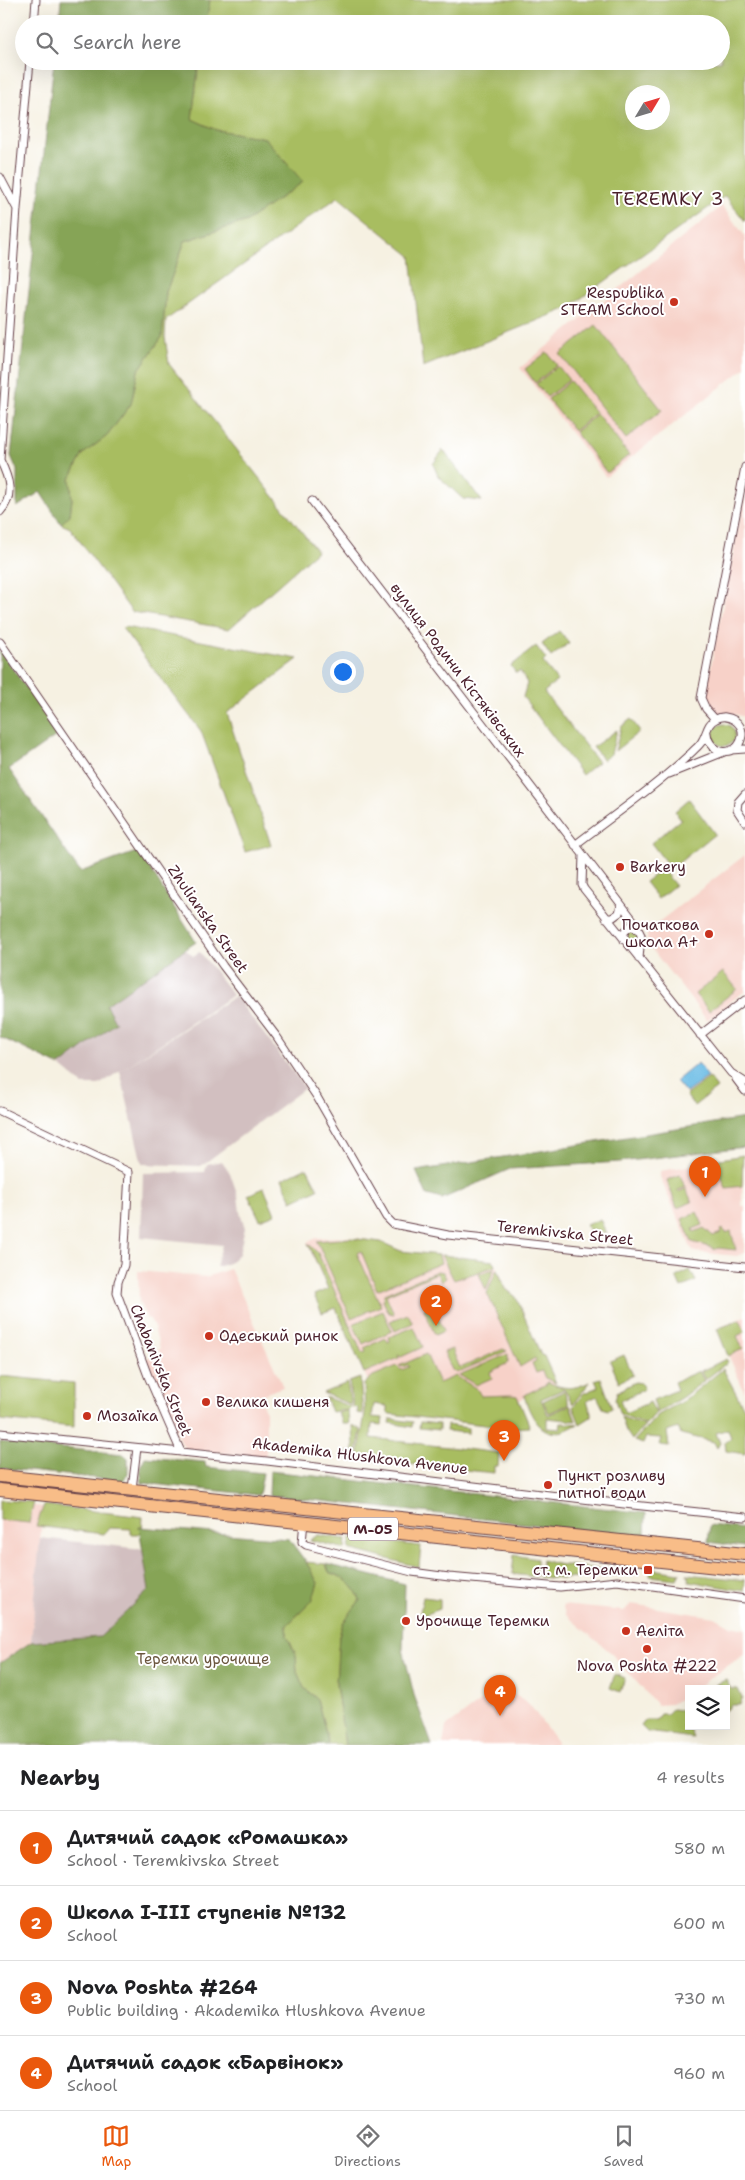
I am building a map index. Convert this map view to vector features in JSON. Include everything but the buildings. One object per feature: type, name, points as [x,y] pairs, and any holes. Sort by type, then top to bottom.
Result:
[{"type":"highway","name":"М-05","points":[[0,1476],[745,1554]]},
{"type":"highway","name":"М-05","points":[[0,1490],[745,1570]]},
{"type":"street","points":[[35,15],[36,0]]},
{"type":"street","points":[[0,512],[10,498],[10,486],[0,459],[17,209],[29,70]]},
{"type":"street","points":[[0,177],[17,209]]},
{"type":"street","points":[[715,719],[701,698],[745,467]]},
{"type":"street","name":"вулиця Родини Кістяківських","points":[[312,501],[639,930]]},
{"type":"street","name":"Zhulianska Street","points":[[0,642],[223,966],[278,1037],[317,1097],[386,1217]]},
{"type":"street","points":[[575,845],[692,752],[702,742],[711,722],[715,719],[720,717],[745,721]]},
{"type":"street","points":[[664,776],[728,751],[740,743],[742,734],[740,726],[732,718]]},
{"type":"street","points":[[707,733],[707,739],[714,748],[728,751],[745,749]]},
{"type":"street","points":[[745,794],[738,802],[737,810],[745,822]]},
{"type":"street","points":[[583,855],[582,883],[584,889],[745,1091]]},
{"type":"street","points":[[582,883],[586,875],[597,874]]},
{"type":"street","points":[[606,918],[612,918],[618,913],[621,905]]},
{"type":"street","points":[[624,940],[624,932],[627,928],[631,926],[639,930],[641,940],[639,958]]},
{"type":"street","points":[[700,1035],[745,1000]]},
{"type":"street","points":[[730,1073],[745,1082]]},
{"type":"street","name":"Chabanivska Street","points":[[0,1111],[129,1172],[124,1265],[118,1282],[117,1293],[148,1376],[181,1452]]},
{"type":"street","name":"Teremkivska Street","points":[[386,1217],[393,1224],[448,1234],[745,1267]]},
{"type":"street","name":"Akademika Hlushkova Avenue","points":[[0,1433],[268,1461],[745,1517]]},
{"type":"street","points":[[132,1489],[137,1448]]},
{"type":"street","points":[[304,1522],[302,1542],[306,1545],[412,1572],[560,1587],[617,1581],[745,1599]]},
{"type":"shaded area","name":"Respublika STEAM School","points":[[722,206],[745,236],[745,368],[606,477],[520,368]]},
{"type":"shaded area","points":[[745,494],[745,717],[730,713],[717,713],[704,701]]},
{"type":"shaded area","points":[[745,855],[745,991],[707,1020],[647,943],[647,931]]},
{"type":"shaded area","points":[[185,949],[193,956],[200,952],[233,995],[99,1085],[83,1085],[60,1066],[89,1042],[106,1005]]},
{"type":"shaded area","points":[[235,996],[305,1088],[201,1166],[142,1164],[120,1071]]},
{"type":"shaded area","points":[[743,1156],[742,1206],[745,1206],[744,1253],[737,1256],[695,1252],[691,1248],[660,1177],[660,1171]]},
{"type":"shaded area","points":[[222,1161],[230,1173],[238,1196],[245,1228],[239,1254],[229,1263],[216,1267],[222,1245],[141,1237],[143,1173],[205,1172],[207,1164]]},
{"type":"shaded area","points":[[346,1237],[381,1242],[401,1251],[494,1261],[506,1288],[516,1297],[541,1355],[544,1356],[556,1383],[511,1404],[370,1386],[307,1242],[317,1238]]},
{"type":"shaded area","name":"Одеський ринок","points":[[230,1269],[283,1387],[258,1396],[266,1412],[266,1454],[263,1457],[188,1449],[183,1446],[145,1359],[160,1353],[158,1350],[160,1348],[153,1324],[149,1318],[147,1319],[139,1301],[138,1271],[206,1277]]},
{"type":"shaded area","points":[[745,1316],[745,1393],[717,1329]]},
{"type":"shaded area","points":[[0,1502],[43,1507],[31,1642],[0,1663]]},
{"type":"shaded area","points":[[40,1538],[143,1549],[150,1590],[100,1637],[31,1642]]},
{"type":"shaded area","points":[[631,1604],[715,1617],[731,1626],[745,1629],[745,1654],[700,1685],[685,1685],[685,1695],[671,1704],[657,1705],[609,1651],[566,1615],[562,1605],[624,1611]]},
{"type":"shaded area","points":[[491,1694],[517,1696],[529,1704],[557,1742],[553,1745],[443,1745],[446,1727]]},
{"type":"green space","points":[[61,0],[210,0],[208,15],[60,15]]},
{"type":"green space","points":[[210,0],[745,0],[745,221],[725,196],[566,309],[423,367],[411,256],[338,197],[166,320],[165,337],[169,364],[317,551],[229,629],[132,612],[70,528],[61,524],[70,515],[72,499],[70,479],[83,454],[107,436],[131,404],[138,371],[162,337],[166,292],[185,241],[247,221],[265,138],[216,130],[192,119],[198,70],[730,70],[730,15],[208,15]]},
{"type":"green space","points":[[53,70],[198,70],[192,119],[216,130],[265,138],[303,182],[247,221],[185,241],[166,292],[162,337],[138,371],[131,404],[107,436],[83,454],[70,479],[72,499],[70,515],[61,524],[40,492],[17,507],[17,470],[11,456]]},
{"type":"green space","points":[[596,325],[662,410],[626,439],[560,354]]},
{"type":"green space","points":[[547,352],[557,365],[535,383],[525,369]]},
{"type":"green space","points":[[558,366],[569,380],[547,397],[536,384]]},
{"type":"green space","points":[[570,381],[596,413],[574,431],[548,399]]},
{"type":"green space","points":[[597,414],[629,455],[607,473],[575,432]]},
{"type":"green space","points":[[443,450],[482,501],[463,499],[438,476],[433,464]]},
{"type":"green space","points":[[125,627],[298,659],[227,713],[271,845],[245,852],[201,731],[122,628]]},
{"type":"green space","points":[[559,631],[569,643],[551,657],[542,644]]},
{"type":"green space","points":[[536,646],[546,659],[543,662],[557,681],[544,692],[598,762],[582,775],[523,697],[527,683],[520,671],[516,673],[511,666]]},
{"type":"green space","points":[[0,651],[59,734],[9,769],[80,872],[139,851],[196,942],[106,1005],[116,1023],[60,1066],[0,1037]]},
{"type":"green space","points":[[631,719],[640,731],[615,751],[621,727]]},
{"type":"green space","points":[[724,724],[732,727],[735,735],[732,743],[724,746],[716,743],[713,735],[716,727]]},
{"type":"green space","points":[[617,730],[611,754],[603,760],[593,747]]},
{"type":"green space","points":[[689,799],[715,834],[671,869],[651,843],[681,819],[675,811]]},
{"type":"green space","points":[[662,869],[675,885],[658,899],[645,882]]},
{"type":"green space","points":[[628,929],[634,929],[639,936],[637,951],[626,936]]},
{"type":"green space","points":[[723,972],[737,989],[709,1011],[695,994]]},
{"type":"green space","points":[[709,1078],[717,1088],[694,1106],[686,1095]]},
{"type":"green space","points":[[745,1118],[745,1147],[620,1162],[510,1169],[442,1199],[427,1195],[416,1171]]},
{"type":"green space","points":[[743,1155],[742,1186],[726,1188],[715,1160]]},
{"type":"green space","points":[[305,1168],[308,1169],[318,1189],[292,1201],[282,1179]]},
{"type":"green space","points":[[680,1175],[684,1185],[687,1187],[678,1190],[678,1192],[686,1189],[692,1202],[677,1208],[667,1180]]},
{"type":"green space","points":[[264,1188],[275,1214],[260,1220],[248,1195]]},
{"type":"green space","points":[[697,1212],[703,1225],[693,1229],[694,1232],[704,1228],[713,1236],[721,1233],[720,1230],[723,1229],[726,1233],[731,1231],[736,1250],[718,1248],[714,1250],[714,1248],[692,1242],[682,1219]]},
{"type":"green space","points":[[600,1219],[606,1233],[588,1229],[586,1225]]},
{"type":"green space","points":[[350,1238],[381,1242],[401,1251],[439,1255],[441,1263],[377,1290],[361,1251],[357,1253],[381,1306],[351,1318],[317,1241]]},
{"type":"green space","points":[[308,1243],[318,1253],[362,1353],[366,1352],[364,1348],[386,1338],[388,1342],[390,1341],[389,1337],[414,1327],[423,1347],[401,1357],[398,1355],[399,1358],[364,1373],[336,1308],[322,1313],[314,1295],[328,1289]]},
{"type":"green space","points":[[441,1255],[494,1261],[496,1266],[454,1280]]},
{"type":"green space","points":[[494,1269],[486,1290],[479,1274]]},
{"type":"green space","points":[[497,1269],[506,1289],[516,1297],[541,1355],[544,1356],[556,1383],[545,1378],[542,1371],[536,1373],[532,1363],[536,1361],[535,1358],[520,1367],[487,1293]]},
{"type":"green space","points":[[690,1270],[696,1281],[681,1288],[676,1277]]},
{"type":"green space","points":[[437,1271],[443,1272],[446,1278],[441,1282],[437,1273],[386,1295],[394,1314],[389,1313],[383,1301],[384,1294]]},
{"type":"green space","points":[[432,1305],[444,1331],[435,1335],[424,1309]]},
{"type":"green space","points":[[383,1311],[392,1331],[363,1344],[353,1324]]},
{"type":"green space","points":[[408,1314],[413,1323],[395,1331],[390,1321]]},
{"type":"green space","points":[[740,1320],[745,1332],[737,1336],[743,1349],[728,1356],[717,1329]]},
{"type":"green space","points":[[452,1349],[460,1368],[503,1349],[507,1351],[456,1373],[452,1370],[444,1352]]},
{"type":"green space","points":[[426,1354],[439,1383],[456,1376],[477,1389],[481,1396],[517,1396],[530,1427],[511,1428],[390,1414],[387,1412],[387,1406],[374,1404],[372,1417],[383,1418],[382,1425],[372,1424],[371,1438],[499,1453],[498,1466],[494,1466],[494,1473],[358,1459],[365,1412],[364,1384],[373,1376],[397,1366],[401,1370],[409,1367],[408,1365],[399,1366]]},
{"type":"green space","points":[[508,1354],[508,1363],[490,1372],[492,1378],[476,1385],[459,1375]]},
{"type":"green space","points":[[624,1355],[633,1375],[619,1382],[610,1361]]},
{"type":"green space","points":[[726,1359],[728,1362],[705,1380],[701,1371]]},
{"type":"green space","points":[[723,1369],[745,1410],[745,1454],[726,1451],[725,1441],[731,1438],[728,1429],[716,1433],[720,1443],[717,1448],[714,1442],[681,1434],[678,1428],[667,1432],[669,1446],[659,1445],[661,1438],[646,1437],[643,1444],[634,1441],[658,1415],[683,1401]]},
{"type":"green space","points":[[699,1371],[704,1381],[657,1413],[653,1400],[677,1390],[674,1382]]},
{"type":"green space","points":[[0,1376],[74,1383],[74,1427],[0,1420]]},
{"type":"green space","points":[[360,1378],[363,1414],[357,1413],[358,1408],[353,1407],[349,1382]]},
{"type":"green space","points":[[601,1378],[612,1408],[608,1410],[603,1408],[597,1396],[587,1401],[591,1417],[580,1424],[573,1407],[584,1393],[598,1387],[595,1380]]},
{"type":"green space","points":[[547,1382],[568,1388],[590,1382],[573,1404],[564,1389],[541,1399],[548,1415],[570,1405],[576,1421],[547,1418],[547,1428],[560,1429],[561,1423],[578,1424],[564,1431],[552,1432],[540,1426],[536,1421],[528,1408],[524,1395],[547,1384]]},
{"type":"green space","points":[[635,1382],[641,1383],[644,1389],[620,1401],[625,1413],[650,1402],[656,1413],[646,1424],[620,1414],[615,1400],[617,1392]]},
{"type":"green space","points":[[347,1383],[351,1405],[323,1393]]},
{"type":"green space","points":[[564,1391],[569,1404],[549,1413],[543,1401]]},
{"type":"green space","points":[[325,1397],[351,1407],[348,1410],[331,1412]]},
{"type":"green space","points":[[348,1411],[349,1424],[342,1424],[338,1413]]},
{"type":"green space","points":[[621,1417],[645,1425],[632,1440],[626,1431]]},
{"type":"green space","points":[[391,1419],[413,1422],[412,1427],[390,1423]]},
{"type":"green space","points":[[420,1422],[439,1424],[439,1430],[419,1428]]},
{"type":"green space","points":[[353,1425],[361,1430],[356,1458],[347,1458],[347,1452],[354,1452]]},
{"type":"green space","points":[[447,1425],[468,1428],[468,1433],[446,1431]]},
{"type":"green space","points":[[0,1442],[123,1454],[128,1458],[128,1474],[123,1481],[0,1468]]},
{"type":"green space","points":[[145,1457],[205,1462],[206,1467],[263,1473],[259,1495],[142,1483],[140,1467]]},
{"type":"green space","points":[[270,1471],[646,1513],[645,1537],[269,1495]]},
{"type":"green space","points":[[0,1500],[34,1502],[29,1523],[0,1520]]},
{"type":"green space","points":[[44,1505],[143,1517],[142,1534],[131,1534],[131,1529],[109,1528],[104,1534],[36,1526]]},
{"type":"green space","points":[[710,1525],[745,1529],[745,1547],[708,1542]]},
{"type":"green space","name":"Теремки урочище","points":[[139,1527],[289,1539],[306,1562],[318,1583],[312,1601],[287,1625],[287,1636],[296,1655],[297,1672],[304,1688],[317,1699],[329,1745],[0,1745],[0,1663],[31,1642],[100,1637],[149,1590]]},
{"type":"green space","points":[[318,1535],[346,1539],[345,1549],[310,1540]]},
{"type":"green space","points":[[351,1538],[421,1546],[419,1567],[349,1549]]},
{"type":"green space","points":[[514,1555],[537,1559],[536,1577],[512,1574]]},
{"type":"green space","points":[[542,1560],[556,1564],[627,1572],[628,1574],[593,1576],[586,1570],[580,1573],[578,1578],[539,1577]]},
{"type":"green space","points":[[306,1562],[326,1564],[329,1572],[345,1579],[352,1586],[360,1600],[343,1623],[339,1636],[336,1684],[345,1745],[329,1745],[317,1699],[304,1688],[297,1672],[296,1655],[287,1636],[287,1625],[312,1601],[318,1583]]},
{"type":"green space","points":[[326,1564],[405,1584],[403,1649],[414,1695],[432,1745],[345,1745],[336,1684],[339,1636],[343,1623],[360,1600],[352,1586],[344,1579],[329,1572]]},
{"type":"green space","points":[[651,1569],[680,1573],[677,1579],[650,1576]]},
{"type":"green space","points":[[687,1574],[745,1580],[744,1591],[689,1581]]},
{"type":"green space","points":[[423,1597],[440,1599],[440,1609],[419,1617]]},
{"type":"green space","points":[[615,1674],[625,1678],[620,1692],[610,1688]]},
{"type":"green space","points":[[726,1680],[729,1685],[716,1685]]},
{"type":"green space","points":[[730,1687],[731,1689],[738,1689],[742,1698],[739,1705],[730,1706]]},
{"type":"green space","points":[[672,1709],[681,1710],[685,1720],[682,1727],[685,1727],[685,1730],[690,1730],[693,1738],[647,1732],[641,1726],[646,1720],[656,1720],[660,1714],[667,1714]]},
{"type":"water","points":[[698,1063],[708,1077],[686,1093],[676,1081]]},
{"type":"place","name":"Respublika STEAM School","points":[[674,302]]},
{"type":"place","name":"Barkery","points":[[620,867]]},
{"type":"place","name":"Початкова школа А+","points":[[709,934]]},
{"type":"place","name":"Дитячий садок «Ромашка»","points":[[705,1197]]},
{"type":"place","name":"Школа І-ІІІ ступенів №132","points":[[436,1326]]},
{"type":"place","name":"Одеський ринок","points":[[209,1336]]},
{"type":"place","name":"Велика кишеня","points":[[206,1402]]},
{"type":"place","name":"Мозаїка","points":[[87,1416]]},
{"type":"place","name":"Nova Poshta #264","points":[[504,1461]]},
{"type":"place","name":"Пункт розливу питної води","points":[[548,1485]]},
{"type":"place","name":"ст. м. Теремки","points":[[648,1570]]},
{"type":"place","name":"Урочище Теремки","points":[[406,1621]]},
{"type":"place","name":"Аеліта","points":[[626,1631]]},
{"type":"place","name":"Nova Poshta #222","points":[[647,1649]]},
{"type":"place","name":"Дитячий садок «Барвінок»","points":[[500,1716]]},
{"type":"district","name":"TEREMKY 3","points":[[668,199]]}]
